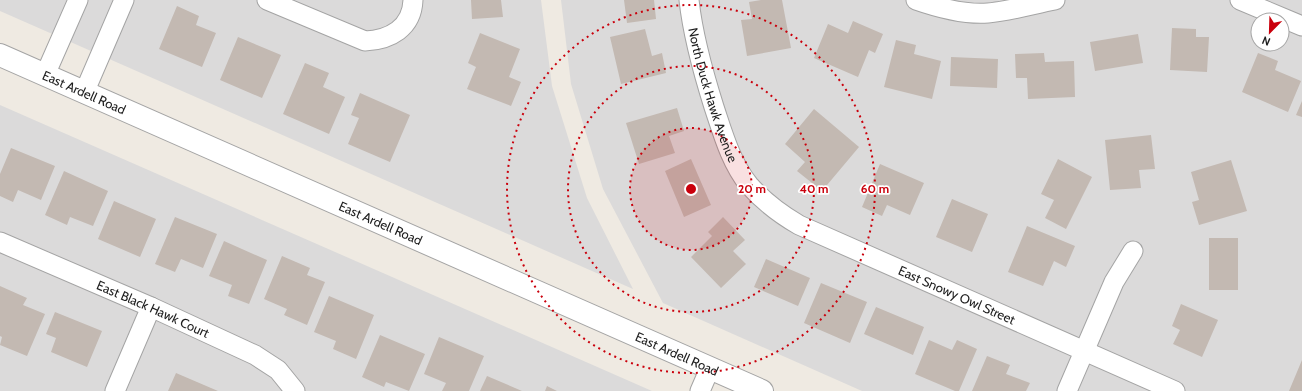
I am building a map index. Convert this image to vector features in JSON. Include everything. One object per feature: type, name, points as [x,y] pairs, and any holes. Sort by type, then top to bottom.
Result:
[{"type":"street","points":[[45,75],[78,0]]},
{"type":"street","points":[[84,93],[124,0]]},
{"type":"street","points":[[267,0],[365,41],[380,41],[394,34],[408,18],[413,0]]},
{"type":"street","name":"North Duck Hawk Avenue","points":[[689,0],[695,38],[702,66],[727,147],[748,184]]},
{"type":"street","points":[[916,0],[939,8],[963,12],[988,13],[1055,0]]},
{"type":"street","points":[[1240,0],[1302,26]]},
{"type":"street","name":"East Ardell Road","points":[[0,55],[762,391]]},
{"type":"street","name":"East Snowy Owl Street","points":[[748,184],[771,208],[799,226],[1175,391]]},
{"type":"street","name":"East Black Hawk Court","points":[[0,242],[151,307],[255,355],[278,370],[295,391]]},
{"type":"street","points":[[1066,391],[1114,282],[1133,251]]},
{"type":"street","points":[[115,391],[151,307]]},
{"type":"street","points":[[700,391],[710,368]]},
{"type":"shaded area","points":[[0,0],[541,0],[552,86],[587,198],[633,289],[0,11]]},
{"type":"shaded area","points":[[561,0],[1302,0],[1302,391],[862,391],[663,303],[603,189],[571,84]]},
{"type":"shaded area","points":[[0,105],[652,391],[0,391]]},
{"type":"building","points":[[471,0],[501,0],[503,17],[472,19]]},
{"type":"building","points":[[624,0],[654,0],[656,19],[627,23]]},
{"type":"building","points":[[761,0],[782,0],[791,48],[747,56],[741,20],[752,19],[749,2]]},
{"type":"building","points":[[177,6],[199,16],[196,25],[216,33],[202,67],[159,49]]},
{"type":"building","points":[[853,21],[883,34],[875,53],[869,50],[858,77],[814,58],[828,24],[848,33]]},
{"type":"building","points":[[1172,28],[1196,29],[1196,37],[1209,37],[1207,72],[1170,70]]},
{"type":"building","points":[[645,29],[652,56],[662,53],[666,73],[621,84],[610,37]]},
{"type":"building","points":[[480,33],[520,49],[509,77],[521,82],[511,106],[467,89],[476,67],[468,63]]},
{"type":"building","points":[[1138,34],[1143,63],[1095,71],[1090,42]]},
{"type":"building","points":[[238,37],[281,55],[262,98],[220,80]]},
{"type":"building","points":[[896,40],[916,45],[914,54],[941,61],[932,99],[884,87]]},
{"type":"building","points":[[1044,53],[1045,62],[1074,61],[1075,97],[1028,99],[1027,78],[1016,78],[1015,54]]},
{"type":"building","points":[[1258,53],[1278,61],[1275,70],[1301,81],[1288,112],[1242,92]]},
{"type":"building","points":[[951,57],[998,59],[997,88],[950,86]]},
{"type":"building","points":[[305,63],[329,73],[323,87],[345,97],[329,134],[283,114]]},
{"type":"building","points":[[360,93],[410,115],[390,162],[348,144],[359,118],[351,115]]},
{"type":"building","points":[[1302,101],[1302,117],[1296,115]]},
{"type":"building","points":[[677,108],[684,131],[669,136],[675,153],[639,164],[626,123]]},
{"type":"building","points":[[814,109],[859,147],[822,191],[797,171],[805,162],[785,144]]},
{"type":"building","points":[[1151,135],[1155,169],[1139,170],[1141,188],[1110,190],[1105,140]]},
{"type":"building","points":[[11,148],[55,166],[41,200],[18,190],[13,202],[0,196],[0,174]]},
{"type":"building","points":[[691,159],[711,205],[684,217],[665,171]]},
{"type":"building","points":[[1058,159],[1092,177],[1066,229],[1045,218],[1054,200],[1041,194]]},
{"type":"building","points":[[1231,160],[1247,211],[1199,225],[1192,202],[1199,200],[1191,172]]},
{"type":"building","points":[[880,164],[924,183],[910,215],[887,205],[882,216],[862,207]]},
{"type":"building","points":[[64,171],[108,191],[93,226],[70,217],[67,225],[45,215]]},
{"type":"building","points":[[952,199],[988,214],[972,252],[936,237]]},
{"type":"building","points":[[114,201],[156,219],[140,257],[98,239]]},
{"type":"building","points":[[175,217],[217,234],[203,268],[181,259],[175,272],[155,264]]},
{"type":"building","points":[[723,217],[745,240],[733,251],[746,264],[721,288],[691,257],[712,236],[708,232]]},
{"type":"building","points":[[1027,226],[1075,246],[1066,267],[1054,261],[1043,286],[1008,272]]},
{"type":"building","points":[[1209,238],[1238,238],[1238,290],[1209,290]]},
{"type":"building","points":[[224,241],[267,260],[249,304],[228,296],[232,285],[209,276]]},
{"type":"building","points":[[282,256],[310,268],[307,275],[325,282],[307,325],[284,315],[287,309],[264,299]]},
{"type":"building","points":[[766,259],[810,278],[798,306],[754,287]]},
{"type":"building","points":[[821,283],[867,302],[850,343],[804,323]]},
{"type":"building","points":[[0,286],[27,298],[23,305],[45,314],[27,356],[0,345],[2,337],[0,336]]},
{"type":"building","points":[[329,296],[374,315],[356,359],[333,349],[336,341],[314,332]]},
{"type":"building","points":[[1181,304],[1218,320],[1202,357],[1173,344],[1180,330],[1172,326]]},
{"type":"building","points":[[876,307],[924,327],[913,355],[864,334]]},
{"type":"building","points":[[55,312],[102,331],[87,367],[51,352],[56,338],[46,334]]},
{"type":"building","points":[[380,335],[425,354],[409,391],[386,382],[384,387],[362,377]]},
{"type":"building","points":[[439,337],[484,356],[469,391],[442,391],[446,383],[424,374]]},
{"type":"building","points":[[929,340],[952,350],[957,340],[977,349],[959,391],[955,391],[915,374]]},
{"type":"building","points":[[987,356],[1010,365],[1006,374],[1030,383],[1026,391],[972,391]]},
{"type":"building","points":[[1302,360],[1302,391],[1289,391]]},
{"type":"building","points":[[176,373],[218,391],[168,391]]},
{"type":"building","points":[[487,376],[522,391],[480,391]]},
{"type":"building","points":[[547,386],[557,391],[545,391]]}]
